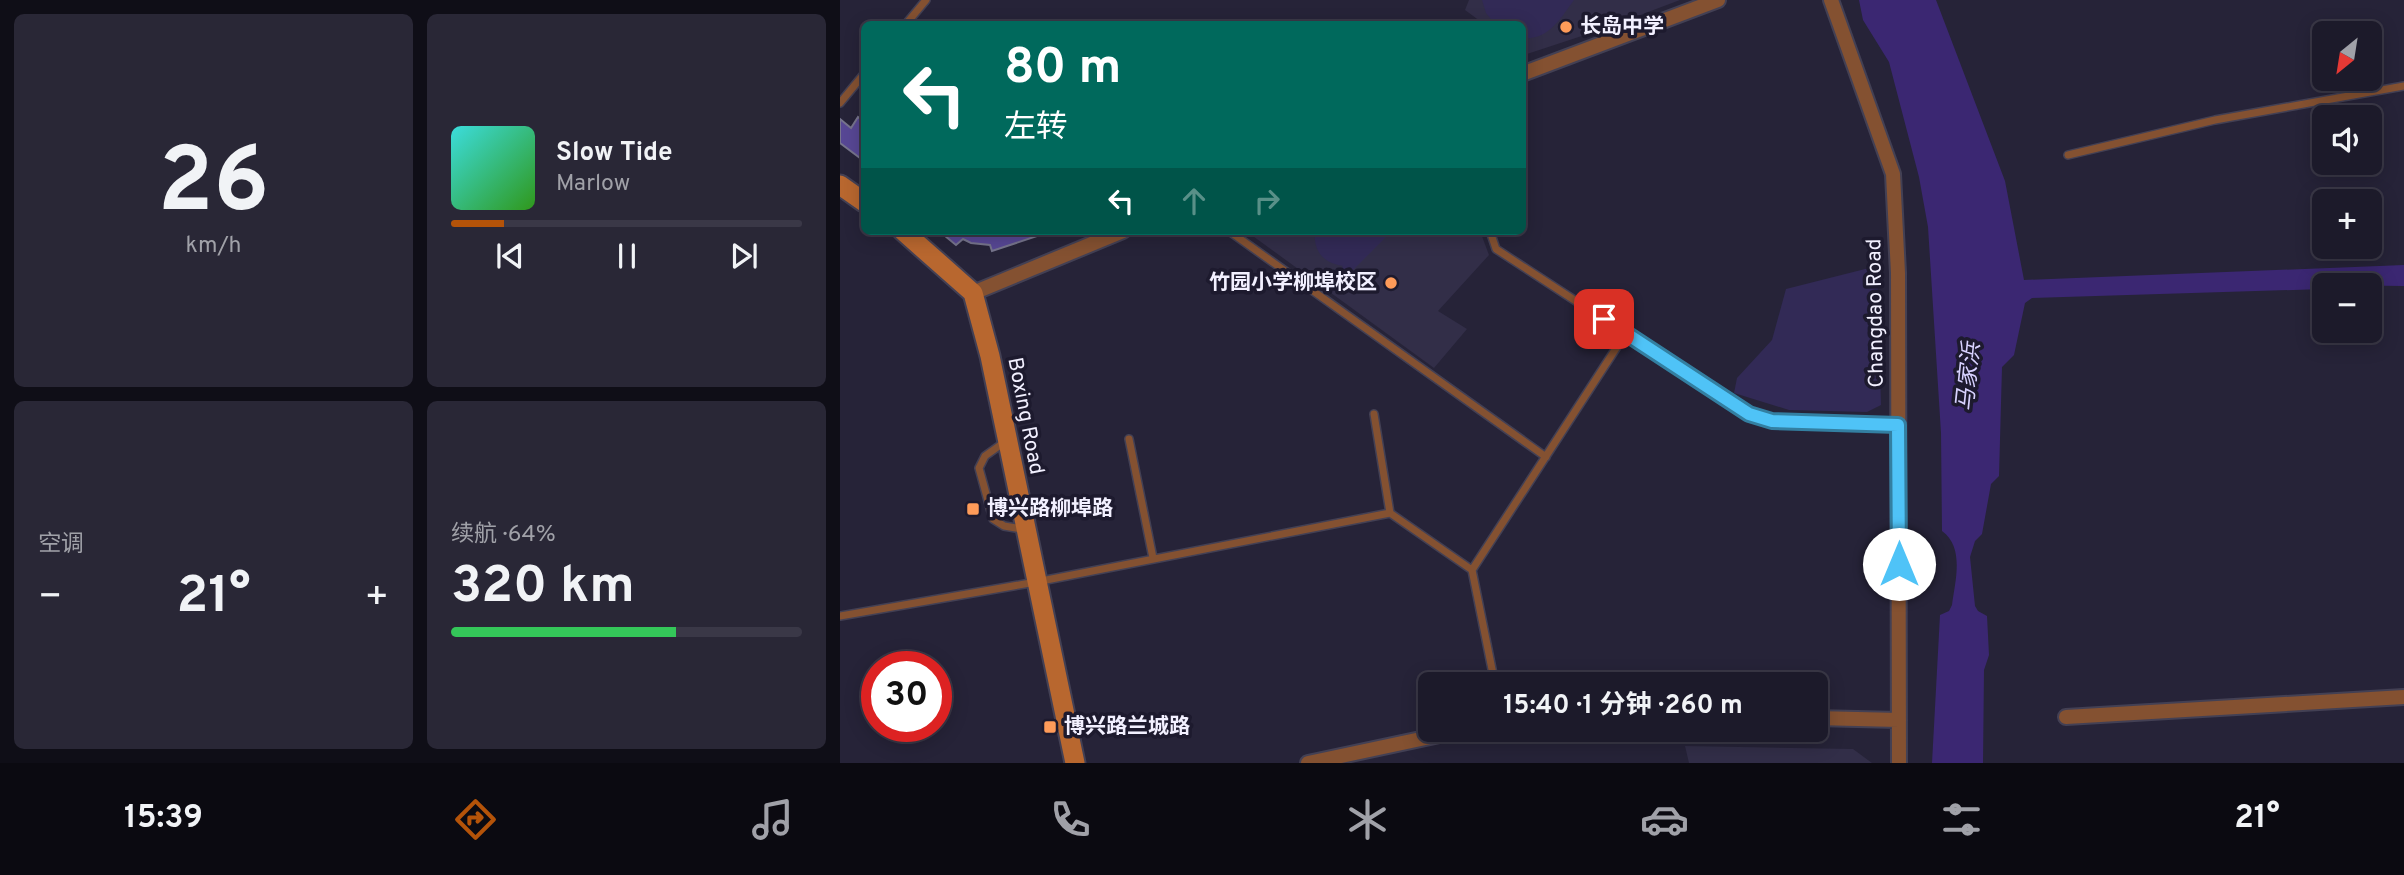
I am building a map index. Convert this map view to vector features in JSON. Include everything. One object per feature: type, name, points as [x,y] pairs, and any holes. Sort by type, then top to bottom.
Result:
[{"type":"street","points":[[1526,72],[1718,0]]},
{"type":"street","name":"Changdao Road","points":[[1831,0],[1894,174],[1898,273],[1899,763]]},
{"type":"street","points":[[840,185],[861,200]]},
{"type":"street","points":[[908,235],[973,293],[1113,235]]},
{"type":"street","name":"Boxing Road","points":[[973,293],[990,356],[1075,763]]},
{"type":"street","points":[[2066,717],[2404,697]]},
{"type":"street","points":[[1828,718],[1899,720]]},
{"type":"street","points":[[1308,763],[1418,740]]},
{"type":"lane","points":[[908,21],[926,0]]},
{"type":"lane","points":[[840,103],[861,78]]},
{"type":"lane","points":[[2068,155],[2215,120],[2404,86]]},
{"type":"lane","points":[[1235,235],[1546,457]]},
{"type":"lane","points":[[1491,235],[1496,249],[1749,414],[1772,421],[1898,425]]},
{"type":"lane","points":[[1472,570],[1626,333]]},
{"type":"lane","points":[[1374,414],[1390,513]]},
{"type":"lane","points":[[1129,439],[1153,558]]},
{"type":"lane","points":[[1007,441],[985,456],[979,468],[992,519],[1004,526],[1025,529]]},
{"type":"lane","points":[[840,617],[1390,513],[1472,570],[1493,672]]},
{"type":"shaded area","name":"长岛中学","points":[[1469,0],[1680,0],[1526,54],[1526,21],[1480,21],[1465,10]]},
{"type":"shaded area","points":[[1482,0],[1574,0],[1553,27],[1532,38],[1526,38],[1526,21],[1493,21],[1486,13]]},
{"type":"shaded area","name":"竹园小学柳埠校区","points":[[1251,235],[1482,235],[1489,255],[1438,311],[1467,329],[1434,368]]},
{"type":"shaded area","points":[[1315,235],[1388,235],[1342,281],[1335,275],[1343,266],[1330,262],[1321,255]]},
{"type":"shaded area","points":[[1877,266],[1881,405],[1867,412],[1789,410],[1734,393],[1737,378],[1772,340],[1786,289]]},
{"type":"shaded area","points":[[1685,746],[1853,749],[1872,763],[1689,763]]},
{"type":"water","name":"马家浜","points":[[1859,0],[1936,0],[2005,181],[2024,280],[2404,265],[2404,286],[2382,286],[2382,273],[2312,273],[2312,289],[2032,298],[2025,303],[2014,355],[2002,367],[1999,476],[1991,484],[1982,534],[1975,541],[1970,557],[1975,606],[1987,616],[1989,655],[1984,670],[1983,763],[1932,763],[1940,615],[1949,611],[1952,605],[1957,565],[1954,546],[1942,531],[1941,433],[1928,227],[1919,177],[1889,62],[1863,20]]},
{"type":"building","points":[[858,117],[861,120],[861,159],[840,143],[840,119],[851,128]]},
{"type":"building","points":[[944,235],[1040,235],[992,251],[990,245],[971,243],[963,239],[956,245]]},
{"type":"place","name":"长岛中学","points":[[1566,27]]},
{"type":"place","name":"竹园小学柳埠校区","points":[[1391,283]]},
{"type":"place","name":"博兴路柳埠路","points":[[973,509]]},
{"type":"place","name":"博兴路兰城路","points":[[1050,727]]},
{"type":"route","points":[[1604,319],[1749,414],[1772,421],[1898,425],[1899,564]]}]
